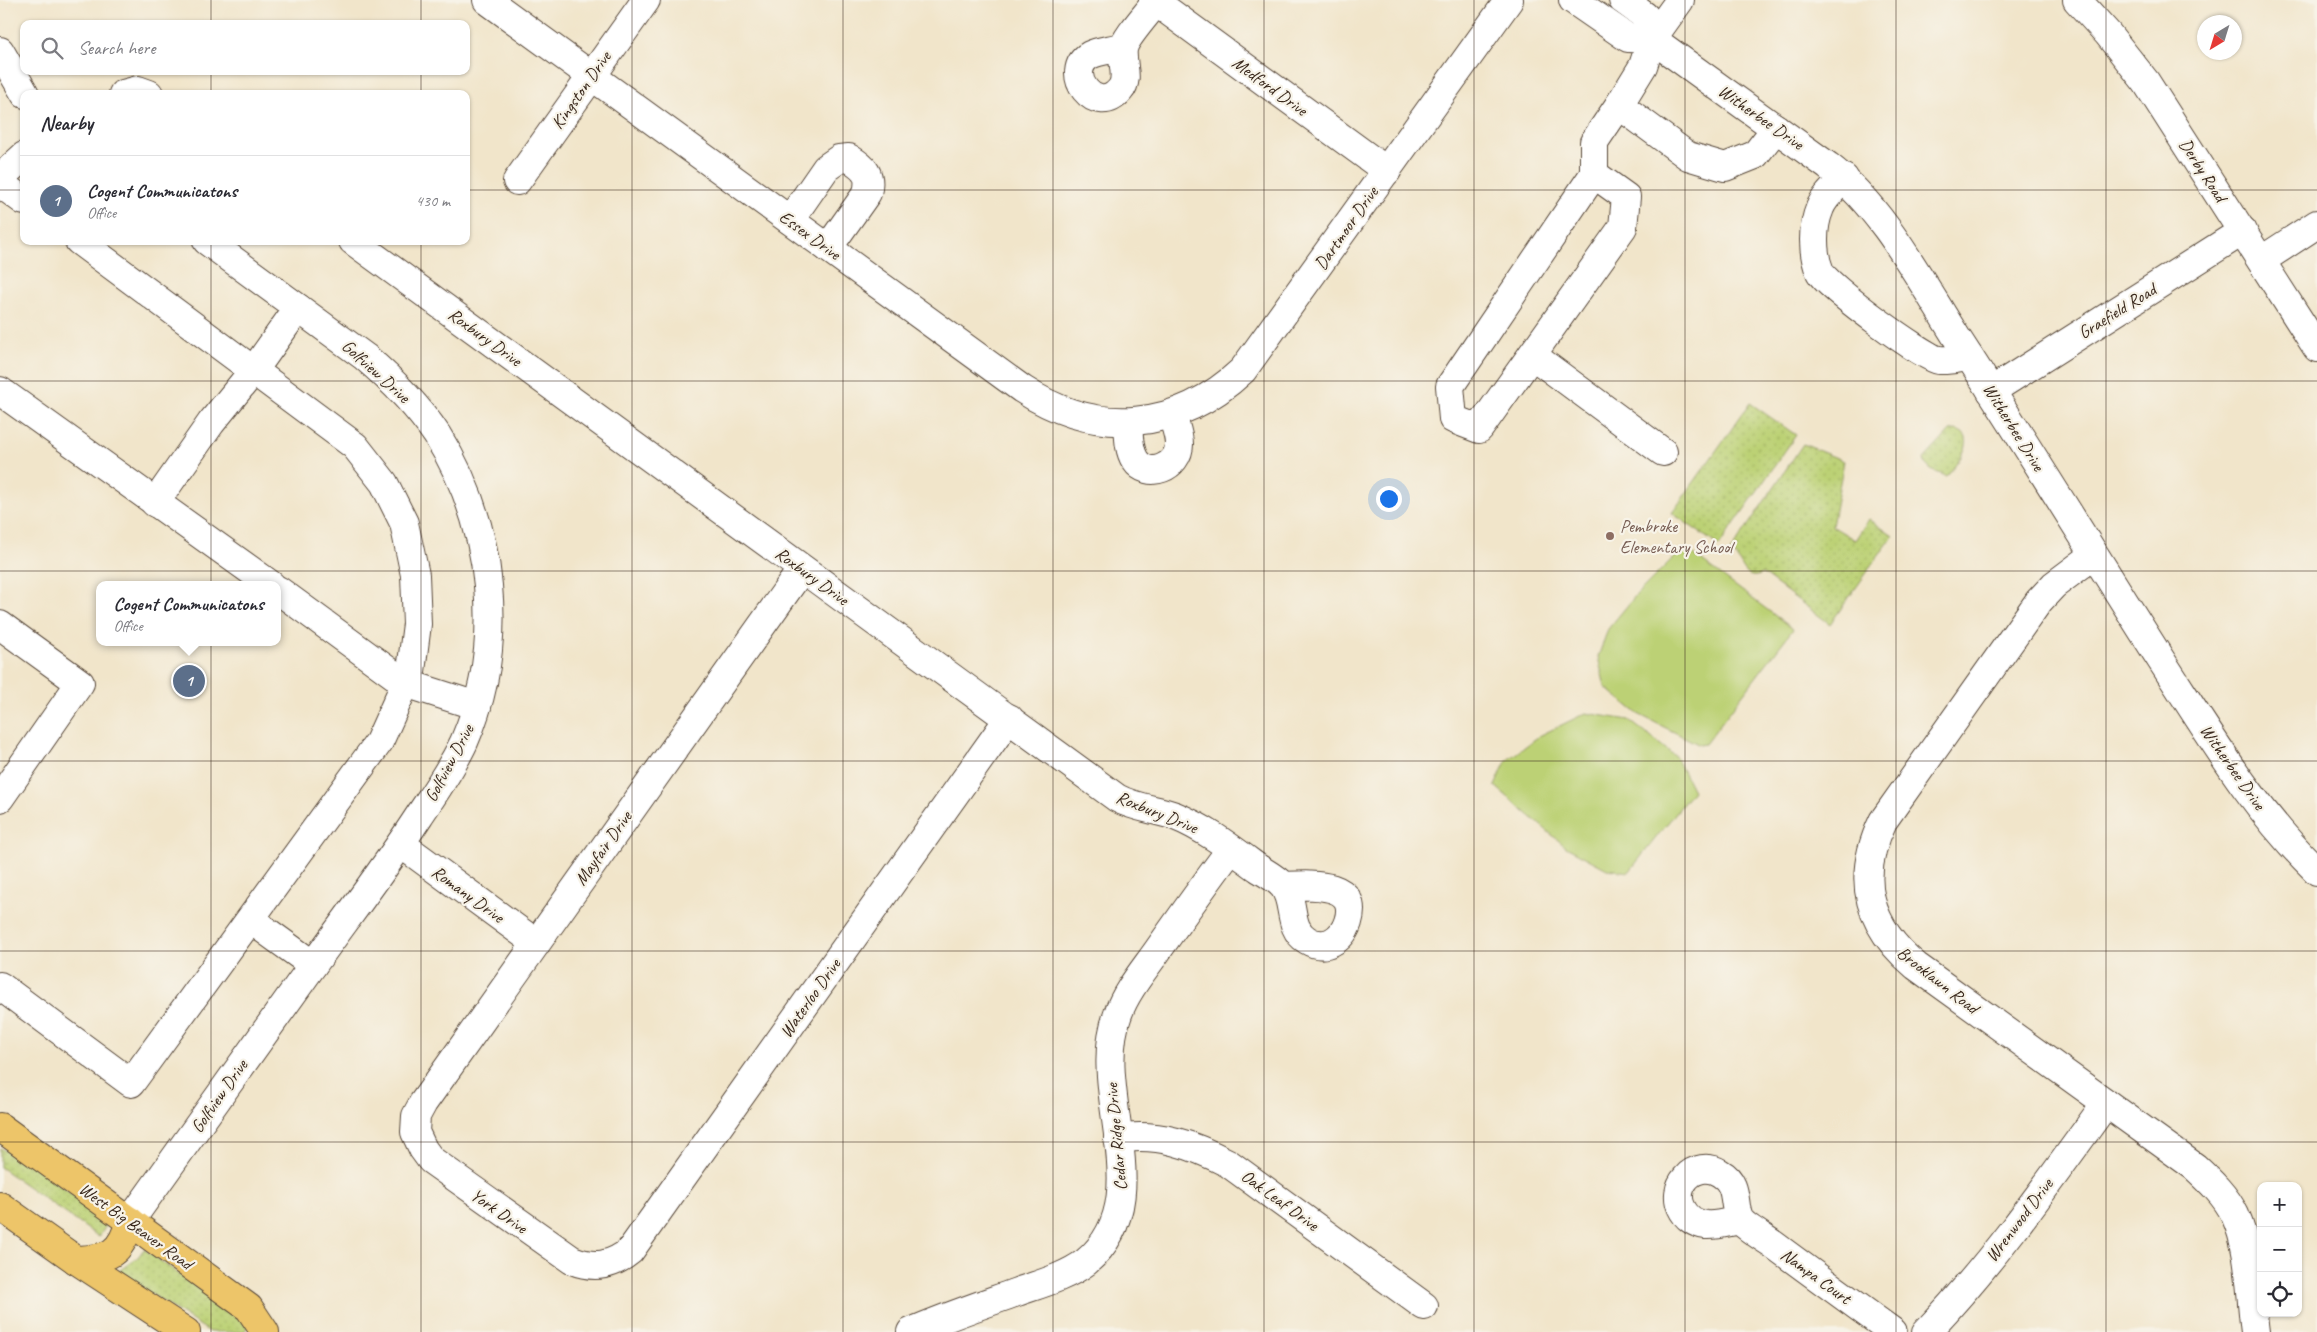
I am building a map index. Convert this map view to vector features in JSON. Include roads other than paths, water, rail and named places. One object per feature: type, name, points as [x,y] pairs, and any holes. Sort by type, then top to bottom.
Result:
[{"type":"main road","name":"West Big Beaver Road","points":[[0,1127],[249,1308],[265,1332]]},
{"type":"main road","points":[[0,1206],[76,1260],[186,1332]]},
{"type":"main road","points":[[76,1260],[95,1259],[106,1256],[119,1247],[125,1240],[130,1221]]},
{"type":"street","name":"Essex Drive","points":[[488,0],[977,358],[1037,399],[1065,411],[1151,418]]},
{"type":"street","name":"Kingston Drive","points":[[517,181],[646,0]]},
{"type":"street","name":"Dartmoor Drive","points":[[1151,418],[1204,400],[1221,389],[1243,370],[1508,0]]},
{"type":"street","points":[[1573,0],[1628,38],[1652,39]]},
{"type":"street","points":[[1623,0],[1644,16],[1652,39]]},
{"type":"street","points":[[1594,174],[1626,197],[1623,227],[1479,429],[1453,419],[1450,386],[1594,174],[1594,142],[1643,66],[1652,39],[1680,0]]},
{"type":"street","name":"Derby Road","points":[[2077,0],[2108,34],[2146,82],[2317,348]]},
{"type":"street","name":"Medford Drive","points":[[1154,1],[1387,171]]},
{"type":"street","points":[[1124,46],[1154,1]]},
{"type":"street","name":"Witherbee Drive","points":[[1652,39],[1844,178],[1859,193],[1881,221],[1969,356],[2094,555],[2245,786],[2270,820],[2317,871]]},
{"type":"street","points":[[0,51],[23,90]]},
{"type":"street","points":[[1619,105],[1688,156],[1725,167],[1755,155],[1776,128]]},
{"type":"street","points":[[790,220],[832,163],[848,158],[859,164],[866,170],[870,183],[867,193],[828,248]]},
{"type":"street","points":[[20,160],[0,179],[5,187],[20,197]]},
{"type":"street","points":[[1844,178],[1820,206],[1815,230],[1814,252],[1820,274],[1871,317],[1918,349],[1938,360],[1969,356]]},
{"type":"street","points":[[2262,260],[2317,224]]},
{"type":"street","name":"Graefield Road","points":[[1991,391],[2243,231]]},
{"type":"street","points":[[0,986],[131,1083],[380,742],[411,670],[417,624],[416,575],[404,523],[384,483],[355,446],[84,245]]},
{"type":"street","name":"Golfview Drive","points":[[130,1221],[400,844],[447,775],[463,743],[477,706],[486,661],[489,629],[489,596],[486,564],[480,535],[463,486],[436,434],[404,393],[365,357],[212,245]]},
{"type":"street","name":"Roxbury Drive","points":[[359,245],[1117,798],[1129,804],[1179,818],[1212,835],[1284,886]]},
{"type":"street","points":[[155,502],[211,423],[254,370],[298,308]]},
{"type":"street","points":[[1532,355],[1663,452]]},
{"type":"street","points":[[0,391],[265,581]]},
{"type":"street","name":"Brooklawn Road","points":[[2094,555],[2054,585],[2038,601],[1891,809],[1877,834],[1872,850],[1869,884],[1878,921],[1889,940],[1900,953],[2195,1167],[2223,1197],[2234,1213],[2243,1236],[2255,1332]]},
{"type":"street","name":"Mayfair Drive","points":[[415,1132],[416,1116],[423,1103],[802,569]]},
{"type":"street","points":[[281,592],[405,683],[477,706]]},
{"type":"street","points":[[0,625],[80,683],[0,798]]},
{"type":"street","name":"Waterloo Drive","points":[[601,1266],[620,1259],[630,1251],[1009,718]]},
{"type":"street","name":"Romany Drive","points":[[400,844],[536,943]]},
{"type":"street","name":"Cedar Ridge Drive","points":[[910,1332],[944,1325],[1054,1279],[1085,1262],[1099,1249],[1114,1225],[1121,1199],[1122,1169],[1109,1062],[1111,1037],[1118,1012],[1134,984],[1231,848]]},
{"type":"street","points":[[251,920],[313,965]]},
{"type":"street","name":"Wrenwood Drive","points":[[1926,1332],[1969,1285],[2106,1103]]},
{"type":"street","name":"York Drive","points":[[415,1132],[423,1149],[441,1170],[572,1260],[582,1264],[601,1266]]},
{"type":"street","name":"Oak Leaf Drive","points":[[1118,1139],[1139,1136],[1180,1142],[1198,1148],[1228,1163],[1424,1306]]},
{"type":"street","name":"Nampa Court","points":[[1740,1220],[1893,1332]]},
{"type":"place","name":"Pembroke Elementary School","points":[[1610,536]]},
{"type":"place","name":"Cogent Communicatons","points":[[189,681]]}]
